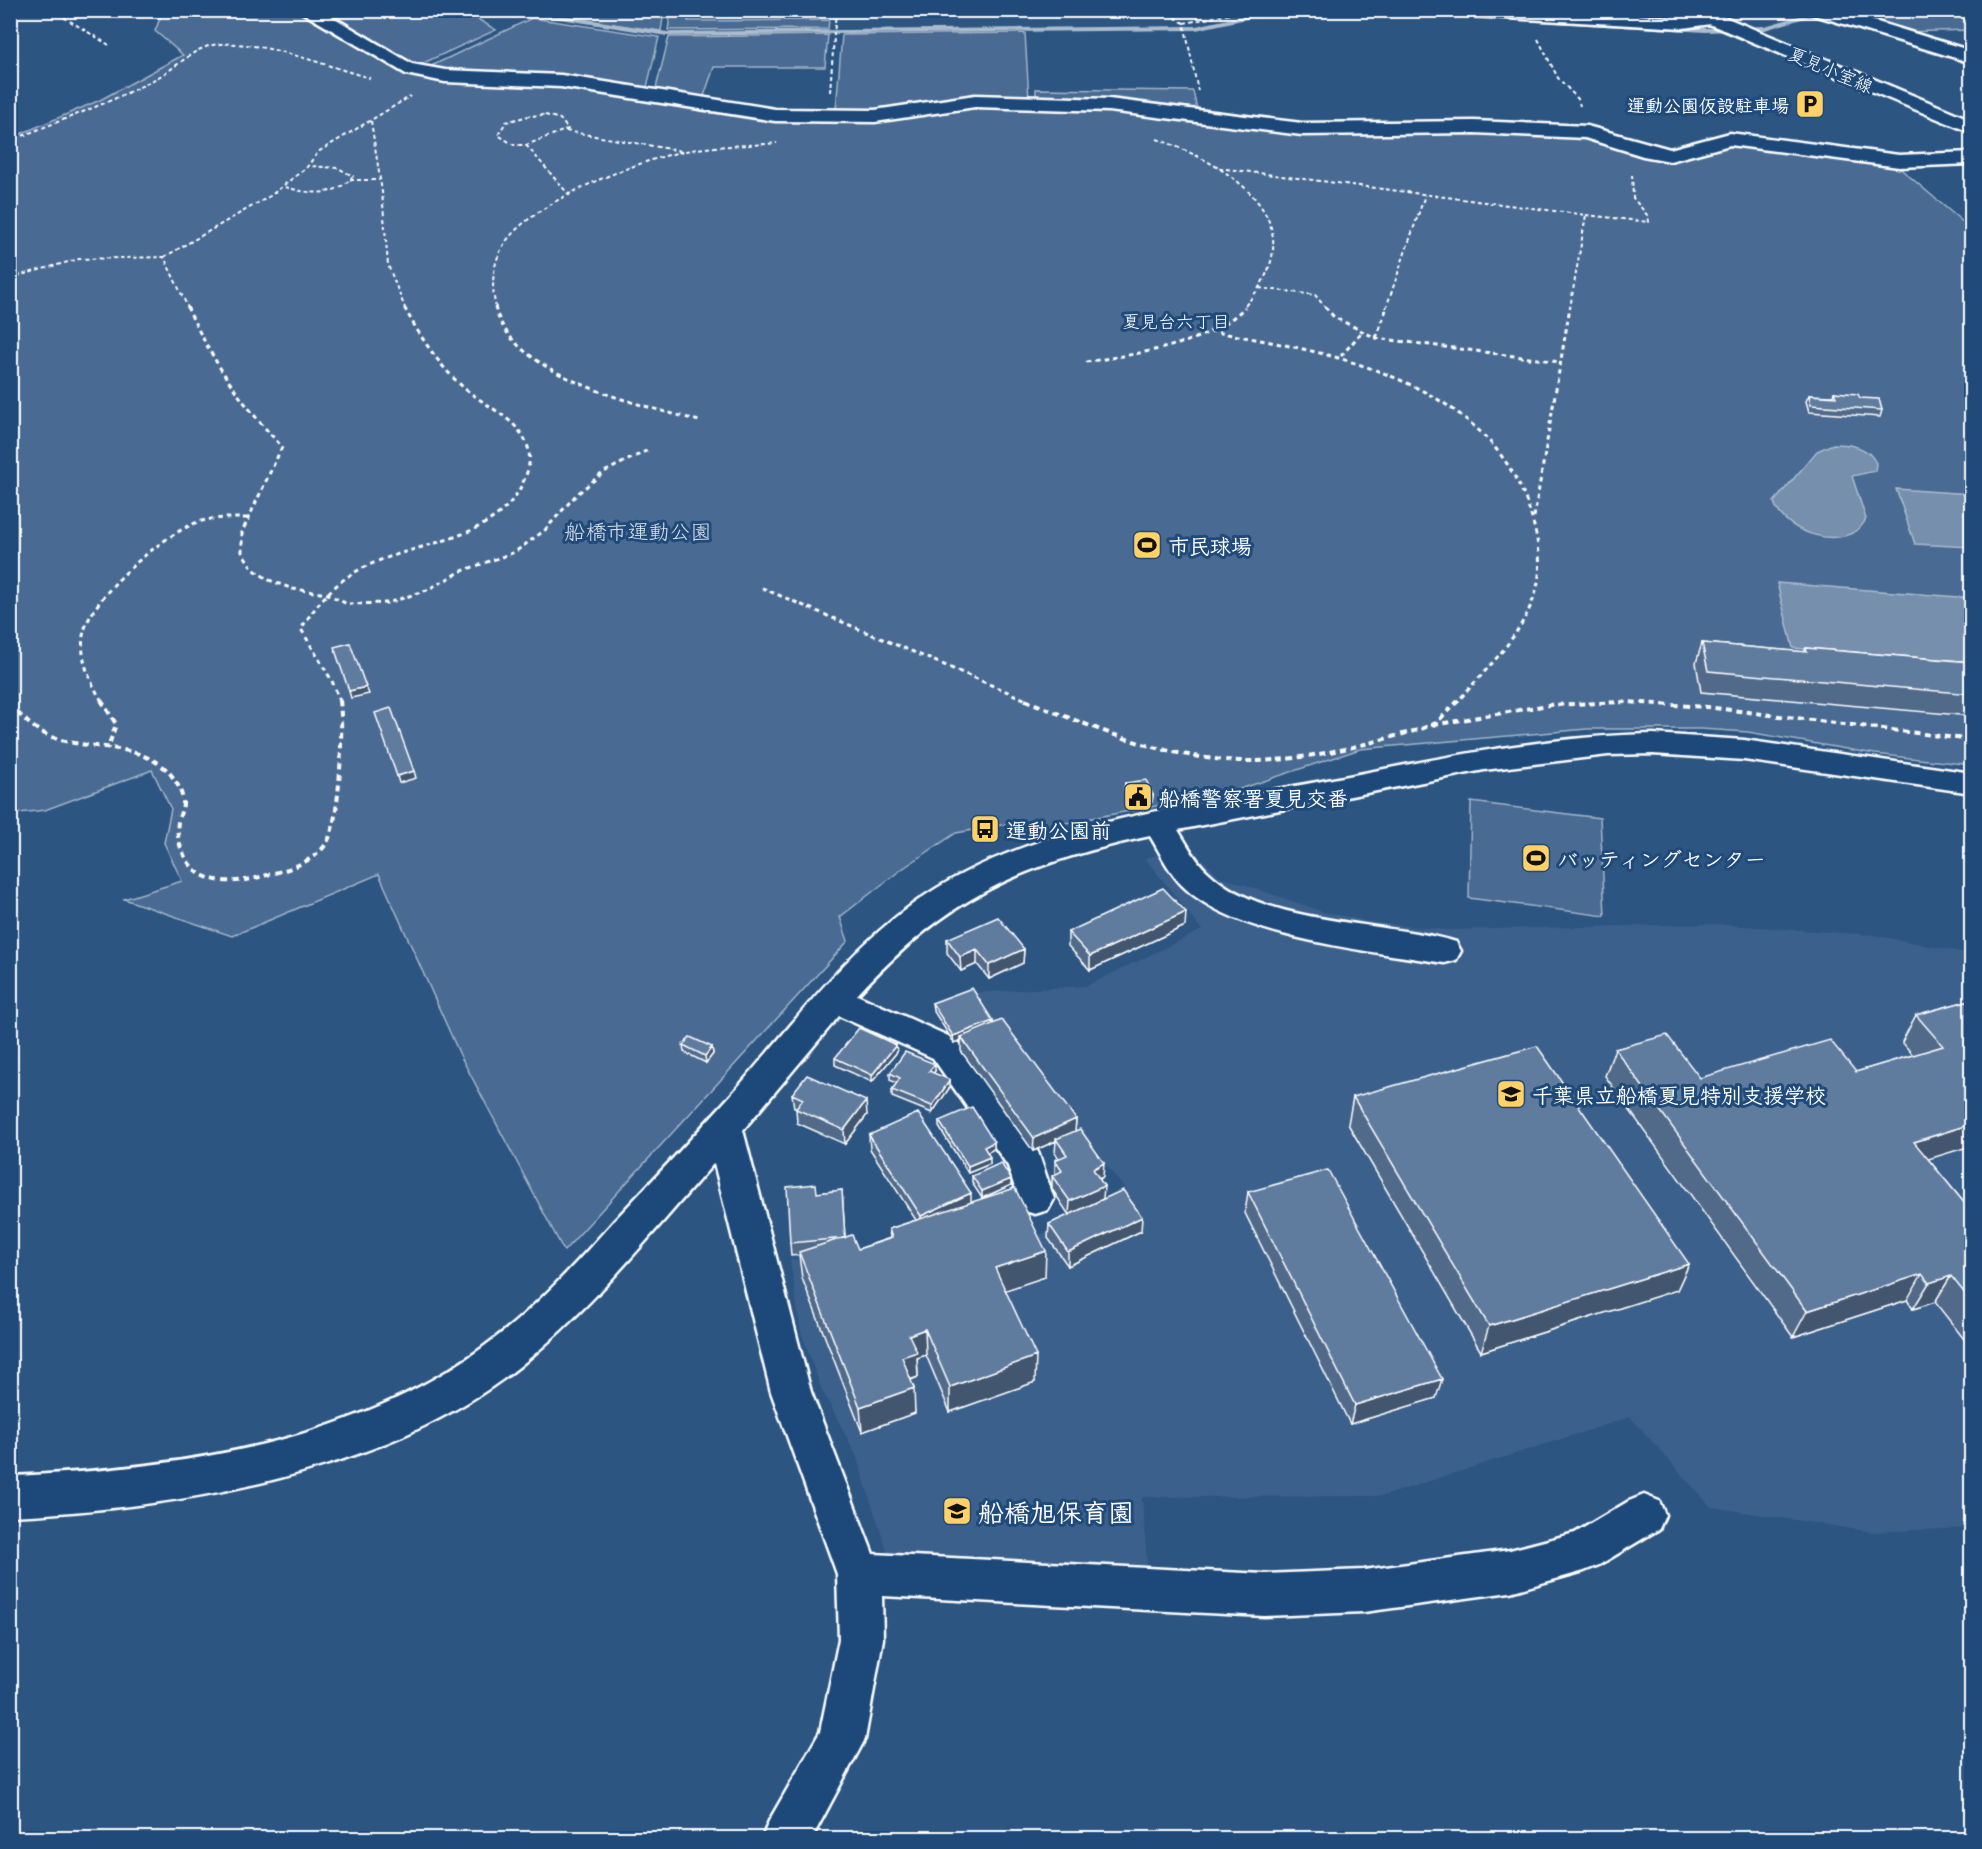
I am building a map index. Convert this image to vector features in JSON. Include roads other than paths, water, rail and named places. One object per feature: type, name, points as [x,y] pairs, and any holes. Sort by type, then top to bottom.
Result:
[{"type":"street","points":[[307,10],[406,68],[446,76],[561,81],[775,114],[829,117],[875,116],[975,101],[1109,105],[1302,129],[1474,127],[1587,132],[1670,155],[1730,139],[1899,161],[1971,158]]},
{"type":"street","points":[[1453,10],[1683,23],[1712,19]]},
{"type":"street","name":"夏見小室線","points":[[1691,10],[1971,127]]},
{"type":"street","points":[[1821,13],[1971,57]]},
{"type":"street","points":[[10,1496],[73,1496],[170,1484],[270,1460],[360,1434],[436,1399],[501,1359],[558,1309],[724,1128],[877,954],[951,894],[1013,865],[1089,839],[1546,749],[1613,745],[1674,745],[1752,753],[1971,783]]},
{"type":"street","points":[[1158,824],[1198,882],[1246,911],[1323,929],[1444,951]]},
{"type":"street","points":[[835,1000],[945,1049],[1025,1162],[1035,1199]]},
{"type":"street","points":[[724,1128],[791,1392],[859,1574],[861,1639],[842,1739],[786,1839]]},
{"type":"street","points":[[859,1574],[1264,1595],[1364,1591],[1510,1571],[1584,1551],[1644,1515]]},
{"type":"waterway","points":[[534,10],[541,14],[667,34],[1196,28],[1265,13],[1388,11],[1705,30],[1765,28],[1825,11]]},
{"type":"place","name":"運動公園仮設駐車場","points":[[1810,104]]},
{"type":"place","name":"市民球場","points":[[1147,545]]},
{"type":"place","name":"船橋警察署夏見交番","points":[[1138,797]]},
{"type":"place","name":"運動公園前","points":[[985,829]]},
{"type":"place","name":"バッティングセンター","points":[[1536,858]]},
{"type":"place","name":"千葉県立船橋夏見特別支援学校","points":[[1511,1094]]},
{"type":"place","name":"船橋旭保育園","points":[[957,1511]]},
{"type":"district","name":"夏見台六丁目","points":[[1176,320]]},
{"type":"park label","name":"船橋市運動公園","points":[[638,530]]}]
